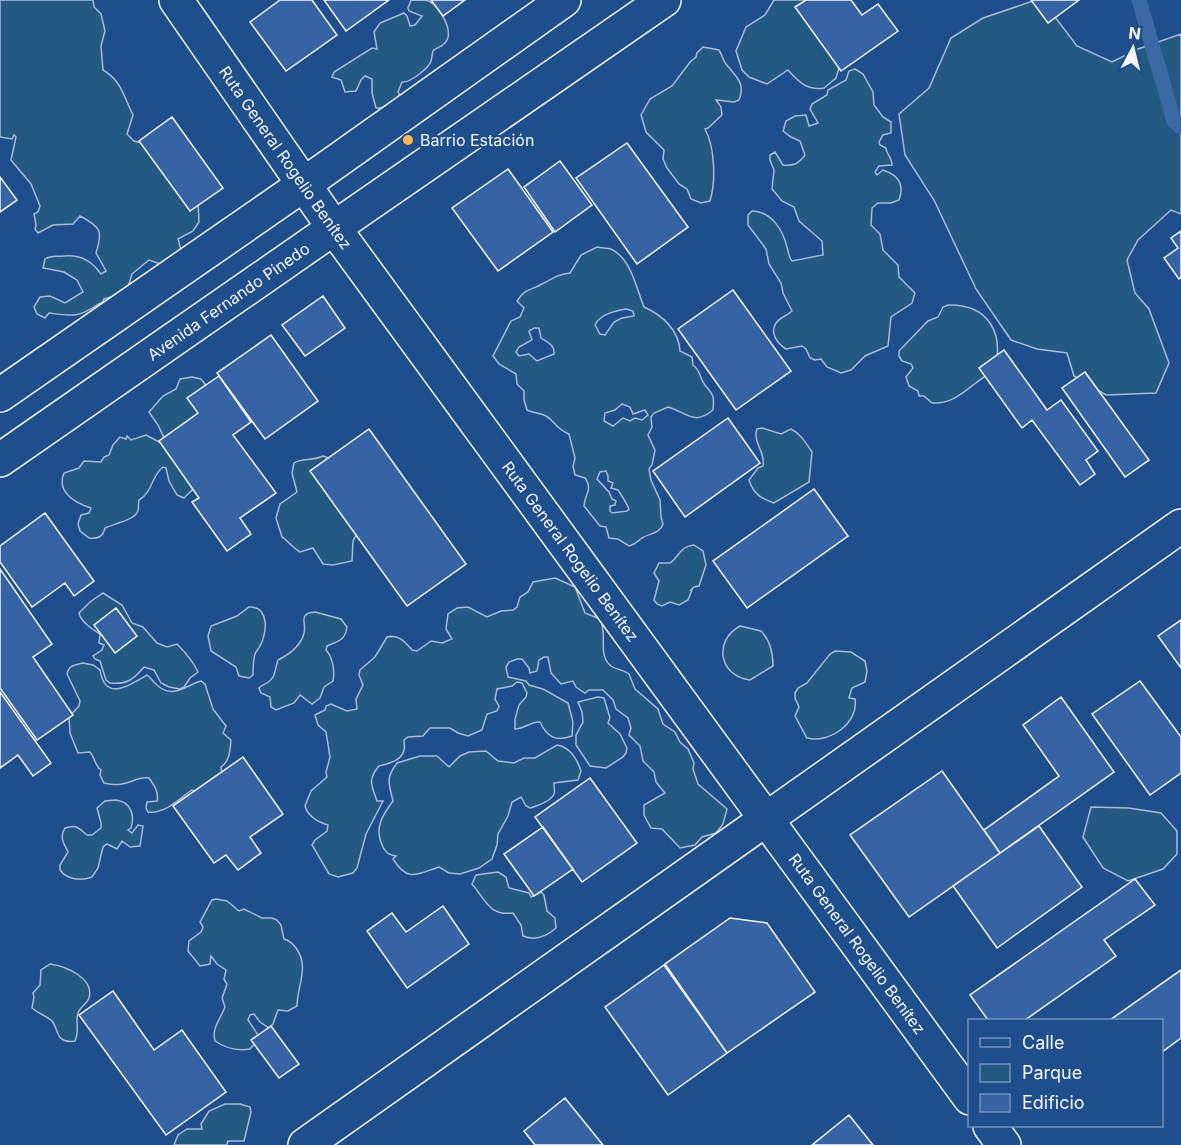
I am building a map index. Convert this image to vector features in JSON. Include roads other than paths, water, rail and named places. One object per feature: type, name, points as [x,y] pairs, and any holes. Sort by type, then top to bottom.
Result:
[{"type":"street","name":"Ruta General Rogelio Benítez","points":[[176,0],[334,228],[968,1097]]},
{"type":"street","points":[[0,395],[303,185],[564,0]]},
{"type":"street","name":"Avenida Fernando Pinedo","points":[[0,460],[664,0]]},
{"type":"street","points":[[305,1145],[1181,526]]},
{"type":"street","points":[[991,1127],[1004,1145]]},
{"type":"waterway","points":[[1139,0],[1174,121],[1181,127]]},
{"type":"place","name":"Barrio Estación","points":[[408,140]]}]
